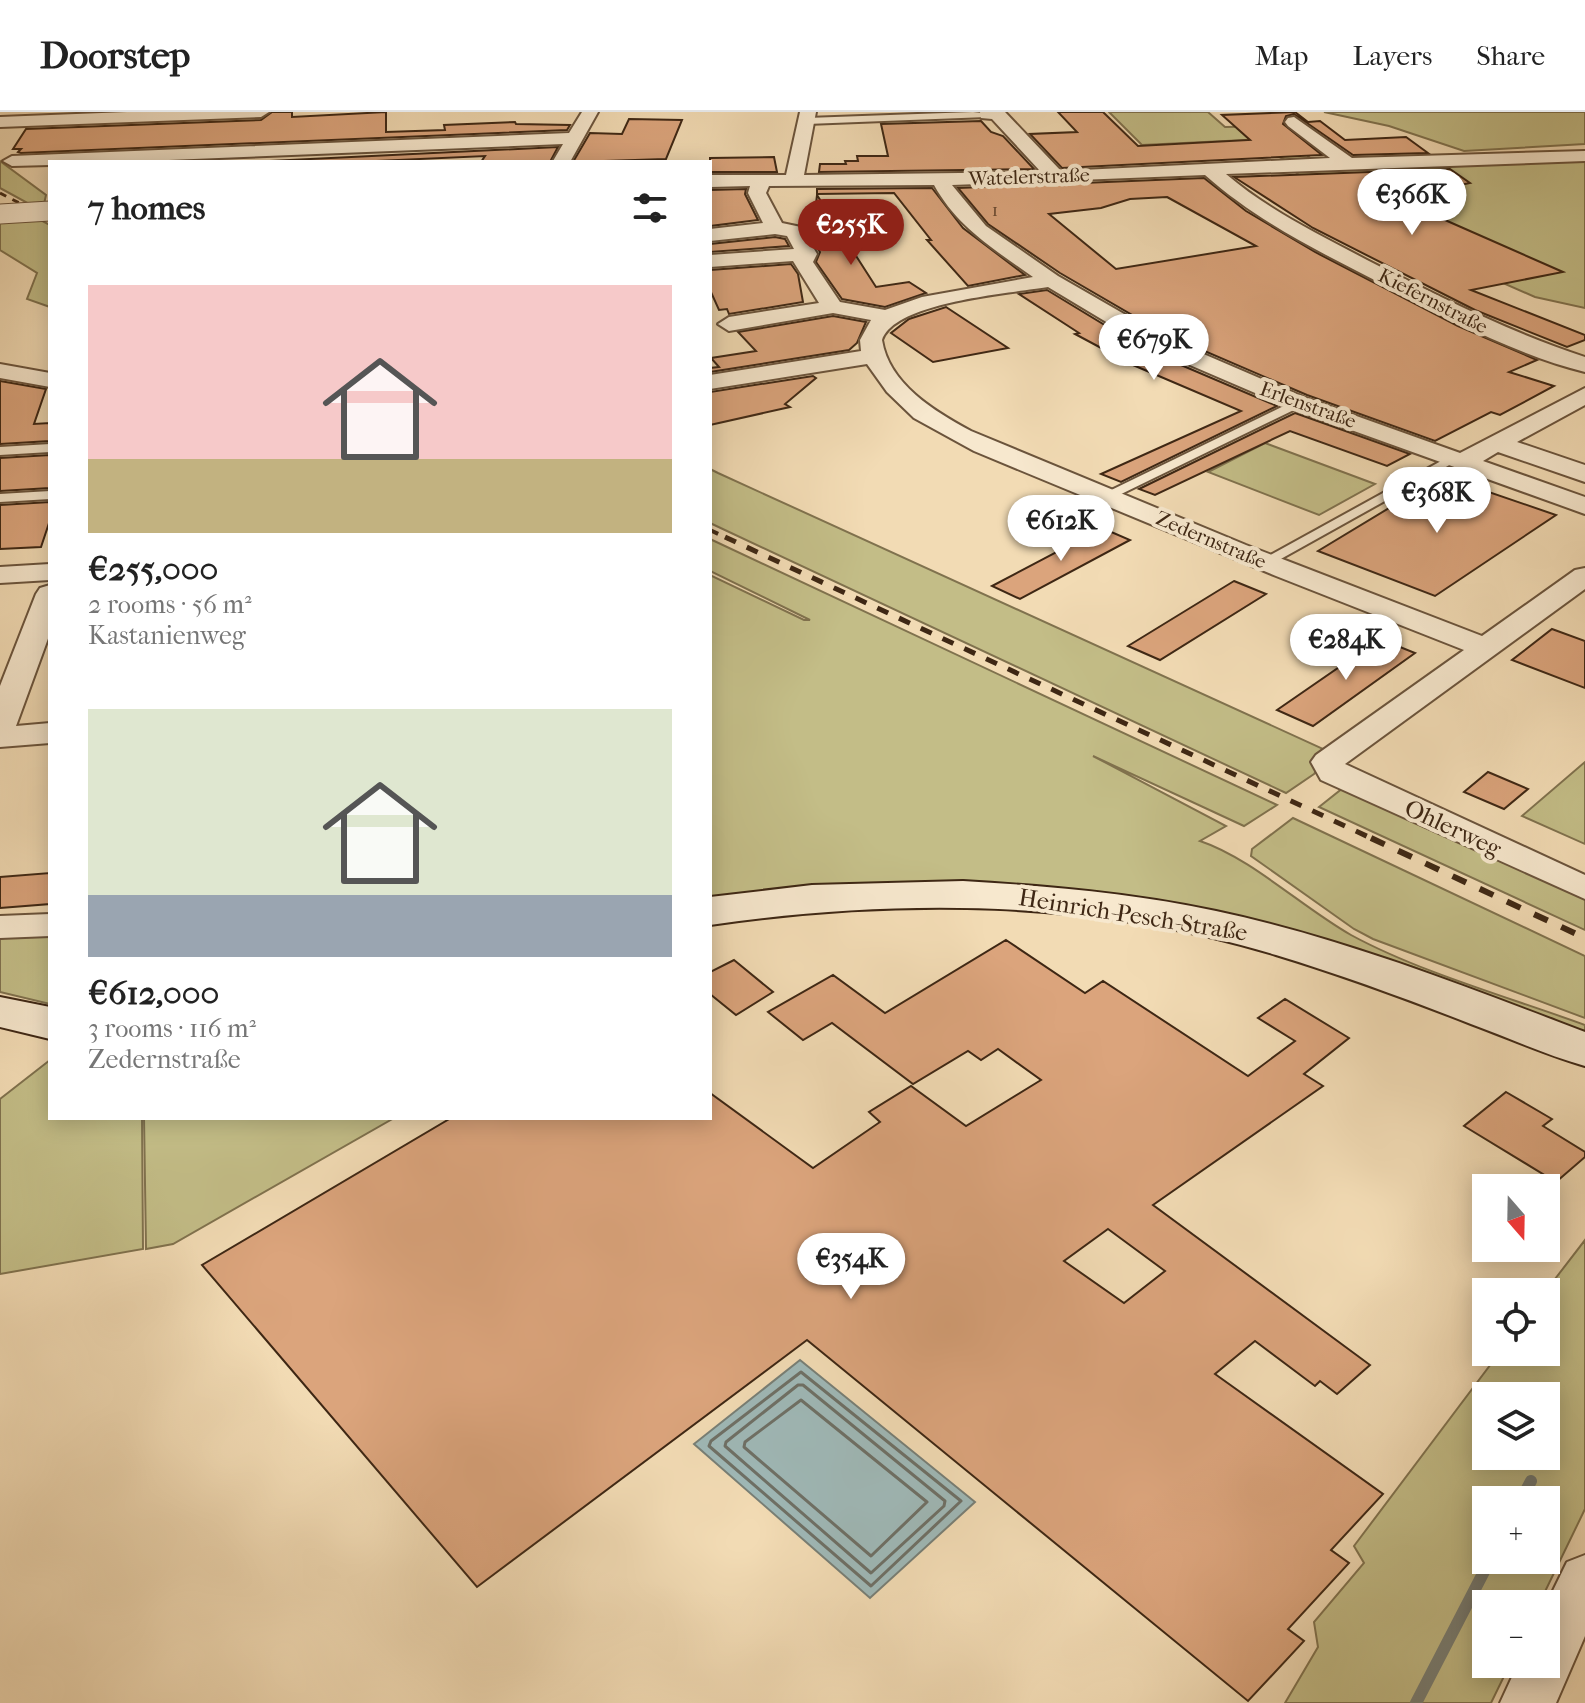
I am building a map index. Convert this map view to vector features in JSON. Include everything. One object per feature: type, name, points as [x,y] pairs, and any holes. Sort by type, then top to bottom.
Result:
[{"type":"street","points":[[12,161],[212,135],[261,112]]},
{"type":"street","points":[[562,160],[590,112]]},
{"type":"street","points":[[993,113],[1056,177]]},
{"type":"street","points":[[794,181],[808,116]]},
{"type":"street","points":[[0,122],[212,135],[573,138]]},
{"type":"street","points":[[1294,122],[1348,163]]},
{"type":"street","name":"Watelerstraße","points":[[712,181],[1056,177],[1348,163],[1585,156]]},
{"type":"street","name":"Kiefernstraße","points":[[1209,169],[1237,195],[1266,215],[1451,312],[1513,340],[1585,365]]},
{"type":"street","name":"Erlenstraße","points":[[943,180],[943,186],[956,205],[979,230],[1051,280],[1156,342],[1298,403],[1585,506]]},
{"type":"street","points":[[762,181],[757,193],[775,228]]},
{"type":"street","points":[[0,214],[48,211]]},
{"type":"street","points":[[712,235],[775,228],[794,231],[807,254]]},
{"type":"street","points":[[712,261],[807,254]]},
{"type":"street","points":[[807,254],[803,262],[833,307]]},
{"type":"street","points":[[712,382],[875,356],[870,342],[873,331],[888,317],[922,303],[1051,280]]},
{"type":"street","points":[[729,324],[833,307],[888,317]]},
{"type":"street","name":"Zedernstraße","points":[[875,356],[897,390],[924,413],[975,440],[1263,563],[1484,647]]},
{"type":"street","points":[[0,371],[48,380]]},
{"type":"street","points":[[1459,459],[1496,443],[1585,395]]},
{"type":"street","points":[[1496,443],[1585,474]]},
{"type":"street","points":[[0,575],[48,572]]},
{"type":"street","points":[[1484,647],[1585,576]]},
{"type":"street","points":[[0,727],[48,599]]},
{"type":"street","name":"Ohlerweg","points":[[1484,647],[1327,762],[1333,773],[1585,888]]},
{"type":"street","points":[[0,737],[48,733]]},
{"type":"street","name":"Heinrich-Pesch-Straße","points":[[712,911],[838,896],[953,893],[1016,895],[1138,911],[1245,931],[1347,961],[1585,1050]]},
{"type":"street","points":[[0,927],[48,925]]},
{"type":"street","points":[[0,1012],[48,1023]]},
{"type":"street","points":[[1560,1632],[1585,1578]]},
{"type":"street","points":[[1528,1703],[1539,1678]]},
{"type":"lane","points":[[808,116],[993,113]]},
{"type":"lane","points":[[1106,496],[1298,403]]},
{"type":"lane","points":[[0,451],[48,448]]},
{"type":"lane","points":[[1263,563],[1459,459]]},
{"type":"lane","points":[[0,498],[48,495]]},
{"type":"shaded area","points":[[1109,112],[1208,112],[1225,127],[1261,128],[1281,135],[1310,158],[1285,160],[1246,140],[1142,145]]},
{"type":"shaded area","points":[[1324,112],[1585,112],[1585,144],[1464,151],[1389,126]]},
{"type":"shaded area","points":[[1585,160],[1585,308],[1535,297],[1419,246],[1313,187],[1293,170]]},
{"type":"shaded area","points":[[0,161],[46,195],[44,204],[31,205],[0,188]]},
{"type":"shaded area","points":[[35,217],[48,224],[48,306],[27,299],[37,273],[0,250],[0,218]]},
{"type":"shaded area","points":[[1265,443],[1375,484],[1319,515],[1208,472]]},
{"type":"shaded area","points":[[712,470],[1332,753],[1314,774],[1286,793],[712,524]]},
{"type":"shaded area","points":[[712,540],[1277,805],[1244,826],[1093,756],[1226,826],[1200,841],[1258,871],[1351,935],[1435,973],[1585,1025],[1585,1034],[1413,967],[1318,938],[1212,915],[712,901],[712,576],[804,620],[810,620],[712,572]]},
{"type":"shaded area","points":[[1585,762],[1585,844],[1522,816]]},
{"type":"shaded area","points":[[1343,788],[1585,894],[1585,930],[1319,807]]},
{"type":"shaded area","points":[[1293,818],[1585,956],[1585,1018],[1373,939],[1354,929],[1251,856],[1252,849]]},
{"type":"shaded area","points":[[48,937],[48,1004],[0,992],[0,939]]},
{"type":"shaded area","points":[[48,1062],[48,1120],[142,1120],[143,1249],[0,1274],[0,1099]]},
{"type":"shaded area","points":[[144,1120],[390,1120],[173,1244],[146,1249]]},
{"type":"shaded area","points":[[1585,1240],[1585,1509],[1560,1561],[1560,1486],[1472,1486],[1472,1574],[1554,1574],[1546,1590],[1472,1590],[1472,1678],[1503,1678],[1491,1703],[1285,1703],[1318,1647],[1314,1622],[1364,1563],[1354,1546],[1472,1389],[1472,1470],[1560,1470],[1560,1382],[1477,1382],[1489,1366],[1560,1366],[1560,1278],[1556,1278]]},
{"type":"water","points":[[800,1360],[975,1502],[870,1598],[694,1444]]},
{"type":"building","points":[[272,112],[292,112],[292,117],[386,112],[386,132],[445,130],[444,125],[515,122],[570,125],[567,130],[21,153],[18,152],[21,149],[13,149],[26,129],[261,120]]},
{"type":"building","points":[[1058,112],[1103,112],[1138,146],[1250,140],[1222,115],[1295,112],[1308,122],[1320,121],[1345,140],[1406,137],[1428,153],[1353,155],[1294,114],[1286,116],[1283,124],[1322,155],[1062,168],[1030,134],[1077,132]]},
{"type":"building","points":[[629,119],[682,120],[666,159],[574,160],[590,133],[622,134]]},
{"type":"building","points":[[981,121],[991,132],[1003,136],[1034,169],[819,172],[820,164],[846,164],[845,161],[858,161],[857,156],[888,156],[881,124]]},
{"type":"building","points":[[558,147],[551,160],[482,160],[485,156],[290,160]]},
{"type":"building","points":[[774,157],[777,172],[712,172],[710,158]]},
{"type":"building","points":[[1450,169],[1470,183],[1395,198],[1563,272],[1471,290],[1585,335],[1585,340],[1567,347],[1475,310],[1313,228],[1234,177]]},
{"type":"building","points":[[1204,178],[1246,211],[1315,252],[1458,326],[1537,360],[1509,372],[1554,386],[1500,415],[1491,412],[1435,441],[1307,395],[1165,334],[1060,273],[988,224],[958,188]],"holes":[[[1167,197],[1256,246],[1116,269],[1049,214],[1101,208],[1130,199]]]},
{"type":"building","points":[[932,188],[963,228],[1025,275],[968,286],[927,240],[931,240],[894,193],[817,194],[817,189]]},
{"type":"building","points":[[746,189],[745,194],[758,220],[712,226],[712,190]]},
{"type":"building","points":[[817,195],[876,287],[909,282],[926,293],[885,307],[842,299],[816,262],[820,252],[812,240]]},
{"type":"building","points":[[775,237],[785,239],[789,246],[712,252],[712,244]]},
{"type":"building","points":[[791,264],[798,274],[803,302],[729,314],[727,309],[719,310],[712,294],[712,270]]},
{"type":"building","points":[[1047,290],[1146,350],[1277,406],[1121,482],[1101,474],[1241,411],[1133,365],[1075,334],[1079,333],[1019,294]]},
{"type":"building","points":[[946,307],[1008,348],[933,362],[891,333],[909,319]]},
{"type":"building","points":[[833,316],[866,322],[857,343],[849,350],[712,372],[712,368],[719,367],[712,358],[756,351],[738,332]]},
{"type":"building","points":[[816,378],[785,404],[790,407],[712,425],[712,392]]},
{"type":"building","points":[[0,381],[46,389],[34,424],[48,423],[48,441],[0,444]]},
{"type":"building","points":[[1295,413],[1410,454],[1387,466],[1290,431],[1155,495],[1139,489]]},
{"type":"building","points":[[48,455],[48,488],[0,491],[0,458]]},
{"type":"building","points":[[1442,476],[1556,515],[1435,596],[1318,551]]},
{"type":"building","points":[[48,502],[48,526],[41,547],[0,549],[0,505]]},
{"type":"building","points":[[1102,528],[1130,540],[1020,599],[992,586]]},
{"type":"building","points":[[1234,581],[1266,594],[1160,660],[1128,646]]},
{"type":"building","points":[[1552,629],[1585,641],[1585,688],[1512,660]]},
{"type":"building","points":[[1380,639],[1415,653],[1313,726],[1277,710]]},
{"type":"building","points":[[1488,772],[1528,789],[1504,809],[1464,792]]},
{"type":"building","points":[[48,873],[48,904],[0,908],[0,877]]},
{"type":"building","points":[[1006,940],[1085,993],[1103,981],[1248,1076],[1295,1041],[1258,1018],[1285,999],[1349,1038],[1304,1074],[1323,1086],[1153,1205],[1370,1365],[1337,1394],[1320,1381],[1315,1386],[1255,1341],[1215,1374],[1383,1494],[1331,1550],[1349,1563],[1288,1629],[1304,1641],[1248,1701],[807,1340],[477,1587],[202,1265],[448,1120],[712,1120],[712,1094],[813,1168],[880,1122],[869,1112],[911,1086],[966,1126],[1041,1080],[998,1049],[981,1060],[968,1051],[913,1084],[832,1023],[803,1040],[768,1012],[833,975],[885,1013]],"holes":[[[1108,1229],[1165,1271],[1124,1303],[1064,1261]]]},
{"type":"building","points":[[734,960],[773,992],[736,1015],[712,996],[712,971]]},
{"type":"building","points":[[1506,1092],[1552,1119],[1543,1126],[1585,1152],[1585,1157],[1560,1179],[1560,1174],[1543,1174],[1464,1126]]},
{"type":"waterway","points":[[1528,1486],[1531,1481]]},
{"type":"waterway","points":[[1416,1703],[1483,1574]]},
{"type":"railway","points":[[0,193],[48,218]]},
{"type":"railway","points":[[712,531],[729,539]]},
{"type":"railway","points":[[725,537],[1375,840]]},
{"type":"railway","points":[[1371,838],[1585,938]]}]
